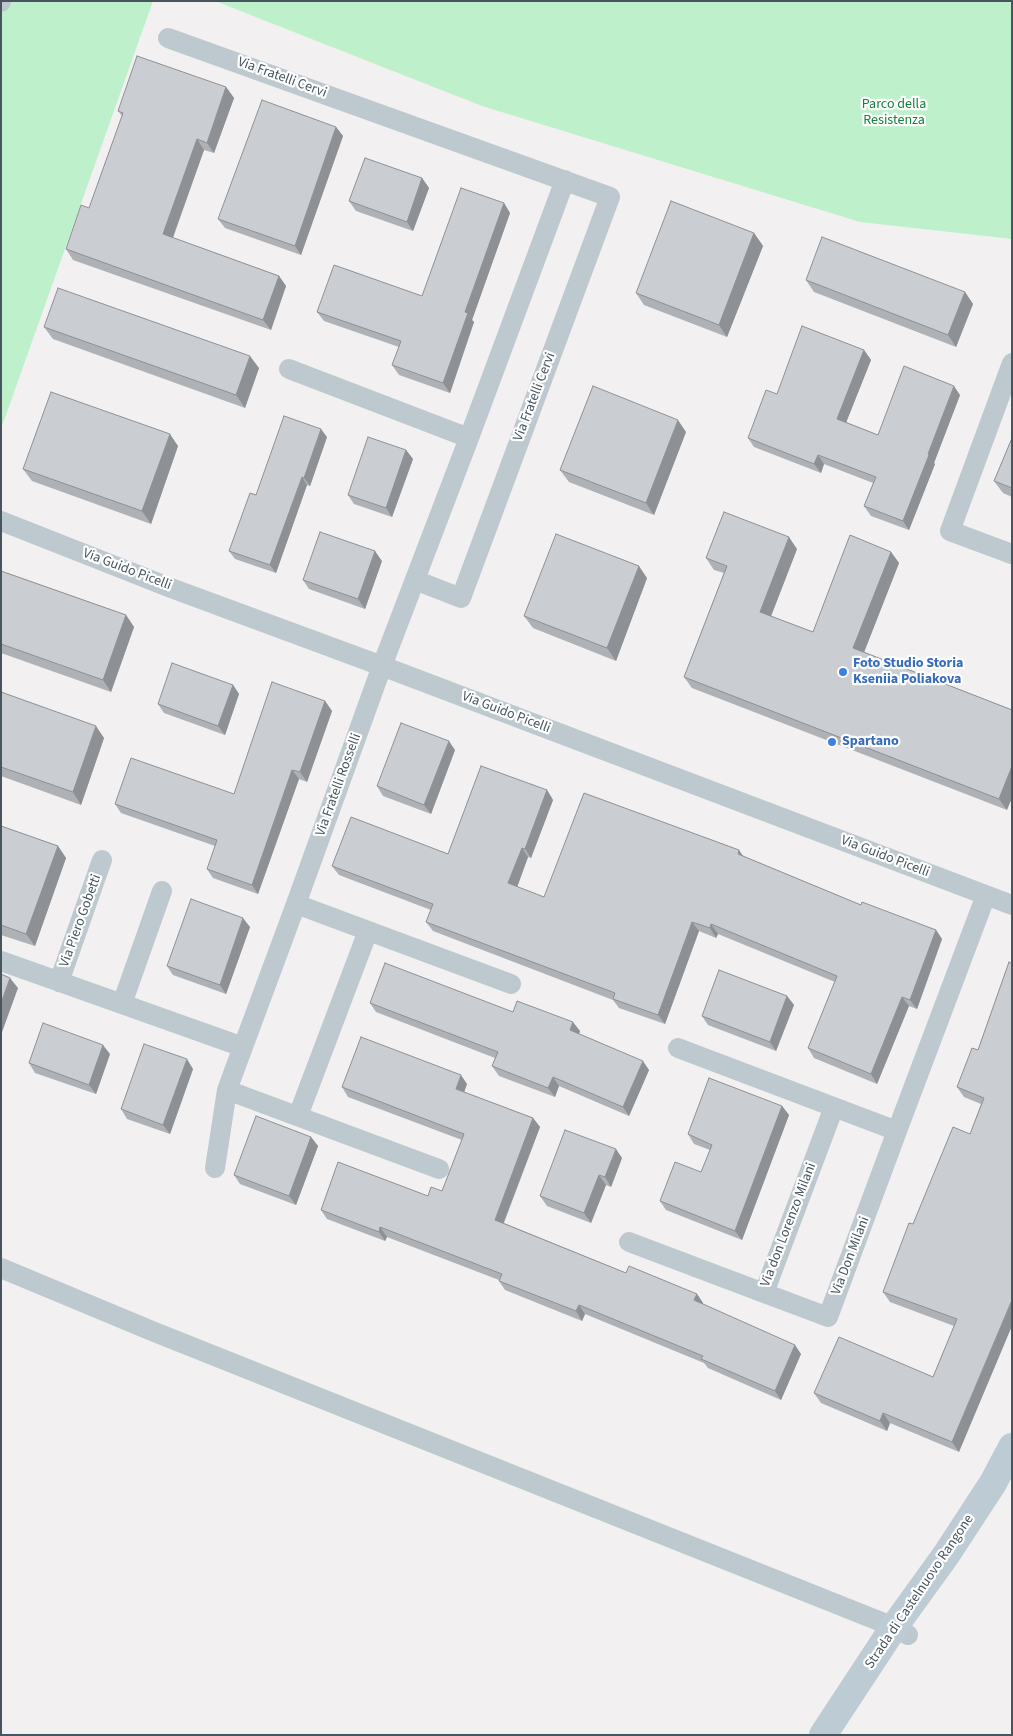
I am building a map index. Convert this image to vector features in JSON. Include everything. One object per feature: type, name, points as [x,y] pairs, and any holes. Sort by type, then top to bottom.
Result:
[{"type":"main road","name":"Strada di Castelnuovo Rangone","points":[[823,1735],[901,1631],[946,1555],[993,1483],[1012,1447]]},
{"type":"street","name":"Via Fratelli Cervi","points":[[168,38],[610,197],[460,598],[415,580]]},
{"type":"street","points":[[382,666],[565,180]]},
{"type":"street","points":[[1012,362],[950,531],[1012,554]]},
{"type":"street","points":[[289,369],[469,438]]},
{"type":"street","name":"Via Guido Picelli","points":[[1,521],[180,591],[1012,905]]},
{"type":"street","name":"Via Fratelli Rosselli","points":[[215,1168],[227,1090],[382,666]]},
{"type":"street","name":"Via Piero Gobetti","points":[[59,982],[102,860]]},
{"type":"street","points":[[122,1004],[162,891]]},
{"type":"street","points":[[678,1048],[897,1131],[986,895]]},
{"type":"street","points":[[296,904],[511,984]]},
{"type":"street","points":[[298,1116],[368,931]]},
{"type":"street","name":"Via Piero Gobetti","points":[[1,961],[243,1047]]},
{"type":"street","points":[[227,1090],[439,1169]]},
{"type":"street","name":"Via don Lorenzo Milani","points":[[629,1242],[764,1293],[834,1107]]},
{"type":"street","name":"Via Don Milani","points":[[764,1293],[828,1317],[897,1131]]},
{"type":"street","points":[[1,1268],[161,1335],[901,1631]]},
{"type":"green space","points":[[4,1],[153,1],[1,429],[1,9]]},
{"type":"green space","name":"Parco della Resistenza","points":[[215,1],[1012,1],[1012,239],[860,222],[482,106]]},
{"type":"building","points":[[137,56],[226,87],[207,143],[197,139],[163,234],[279,276],[263,320],[66,249],[81,205],[89,208],[123,113],[118,111]]},
{"type":"building","points":[[262,100],[336,127],[295,246],[218,219]]},
{"type":"building","points":[[365,158],[422,178],[407,222],[349,201]]},
{"type":"building","points":[[461,188],[504,203],[465,312],[468,313],[443,383],[392,365],[401,341],[317,312],[334,265],[422,296]]},
{"type":"building","points":[[671,201],[754,233],[719,325],[636,293]]},
{"type":"building","points":[[822,237],[965,292],[948,335],[806,280]]},
{"type":"building","points":[[58,288],[250,356],[236,395],[44,327]]},
{"type":"building","points":[[802,326],[864,350],[837,419],[878,435],[904,366],[954,386],[903,521],[864,506],[876,477],[818,455],[814,464],[748,438],[766,390],[777,394]]},
{"type":"building","points":[[593,386],[678,420],[646,503],[560,470]]},
{"type":"building","points":[[51,392],[170,434],[142,511],[23,469]]},
{"type":"building","points":[[284,416],[321,429],[270,565],[229,551],[250,493],[256,495]]},
{"type":"building","points":[[368,437],[406,450],[386,508],[348,495]]},
{"type":"building","points":[[1012,438],[1012,488],[994,481]]},
{"type":"building","points":[[724,512],[789,537],[760,612],[813,632],[850,535],[891,552],[853,648],[1012,710],[1012,766],[999,799],[684,677],[727,566],[706,558]]},
{"type":"building","points":[[320,532],[375,551],[358,599],[303,580]]},
{"type":"building","points":[[556,534],[639,566],[607,648],[524,616]]},
{"type":"building","points":[[1,571],[126,615],[103,680],[1,644]]},
{"type":"building","points":[[172,663],[233,685],[218,726],[158,704]]},
{"type":"building","points":[[272,682],[325,701],[300,772],[292,770],[252,885],[207,869],[217,840],[115,804],[131,758],[234,794]]},
{"type":"building","points":[[1,692],[96,726],[73,792],[1,767]]},
{"type":"building","points":[[401,723],[449,741],[424,805],[377,786]]},
{"type":"building","points":[[481,766],[547,790],[525,849],[522,848],[508,883],[544,897],[584,793],[739,850],[738,854],[861,905],[862,902],[936,930],[910,1000],[902,997],[871,1074],[808,1048],[837,976],[711,924],[710,928],[692,922],[658,1015],[613,999],[615,993],[426,922],[433,904],[332,866],[351,817],[448,854]]},
{"type":"building","points":[[1,826],[58,846],[26,934],[1,925]]},
{"type":"building","points":[[191,899],[243,918],[220,985],[167,966]]},
{"type":"building","points":[[1009,962],[1012,964],[1012,1300],[952,1442],[883,1413],[880,1421],[814,1393],[839,1337],[933,1377],[957,1319],[883,1292],[909,1223],[913,1224],[953,1127],[970,1134],[984,1098],[957,1087],[972,1048],[978,1050]]},
{"type":"building","points":[[385,963],[513,1012],[517,1001],[573,1022],[570,1030],[643,1061],[623,1107],[553,1077],[548,1088],[492,1066],[498,1052],[370,1003]]},
{"type":"building","points":[[719,970],[787,996],[770,1042],[702,1016]]},
{"type":"building","points":[[1,974],[10,978],[1,1003]]},
{"type":"building","points":[[43,1023],[103,1045],[89,1085],[29,1063]]},
{"type":"building","points":[[361,1037],[461,1075],[456,1089],[533,1118],[495,1220],[626,1273],[629,1266],[697,1294],[694,1300],[795,1345],[775,1391],[701,1359],[703,1356],[579,1305],[576,1311],[499,1281],[502,1274],[380,1227],[379,1232],[321,1210],[338,1162],[428,1196],[431,1187],[442,1191],[464,1134],[342,1087]]},
{"type":"building","points":[[144,1044],[187,1059],[163,1125],[121,1109]]},
{"type":"building","points":[[709,1078],[782,1106],[735,1231],[660,1201],[675,1162],[701,1172],[712,1145],[688,1134]]},
{"type":"building","points":[[256,1116],[311,1137],[289,1196],[234,1175]]},
{"type":"building","points":[[565,1130],[616,1149],[605,1177],[599,1175],[584,1213],[540,1196]]},
{"type":"place","name":"Foto Studio Storia Kseniia Poliakova","points":[[843,672]]},
{"type":"place","name":"Spartano","points":[[832,742]]}]
